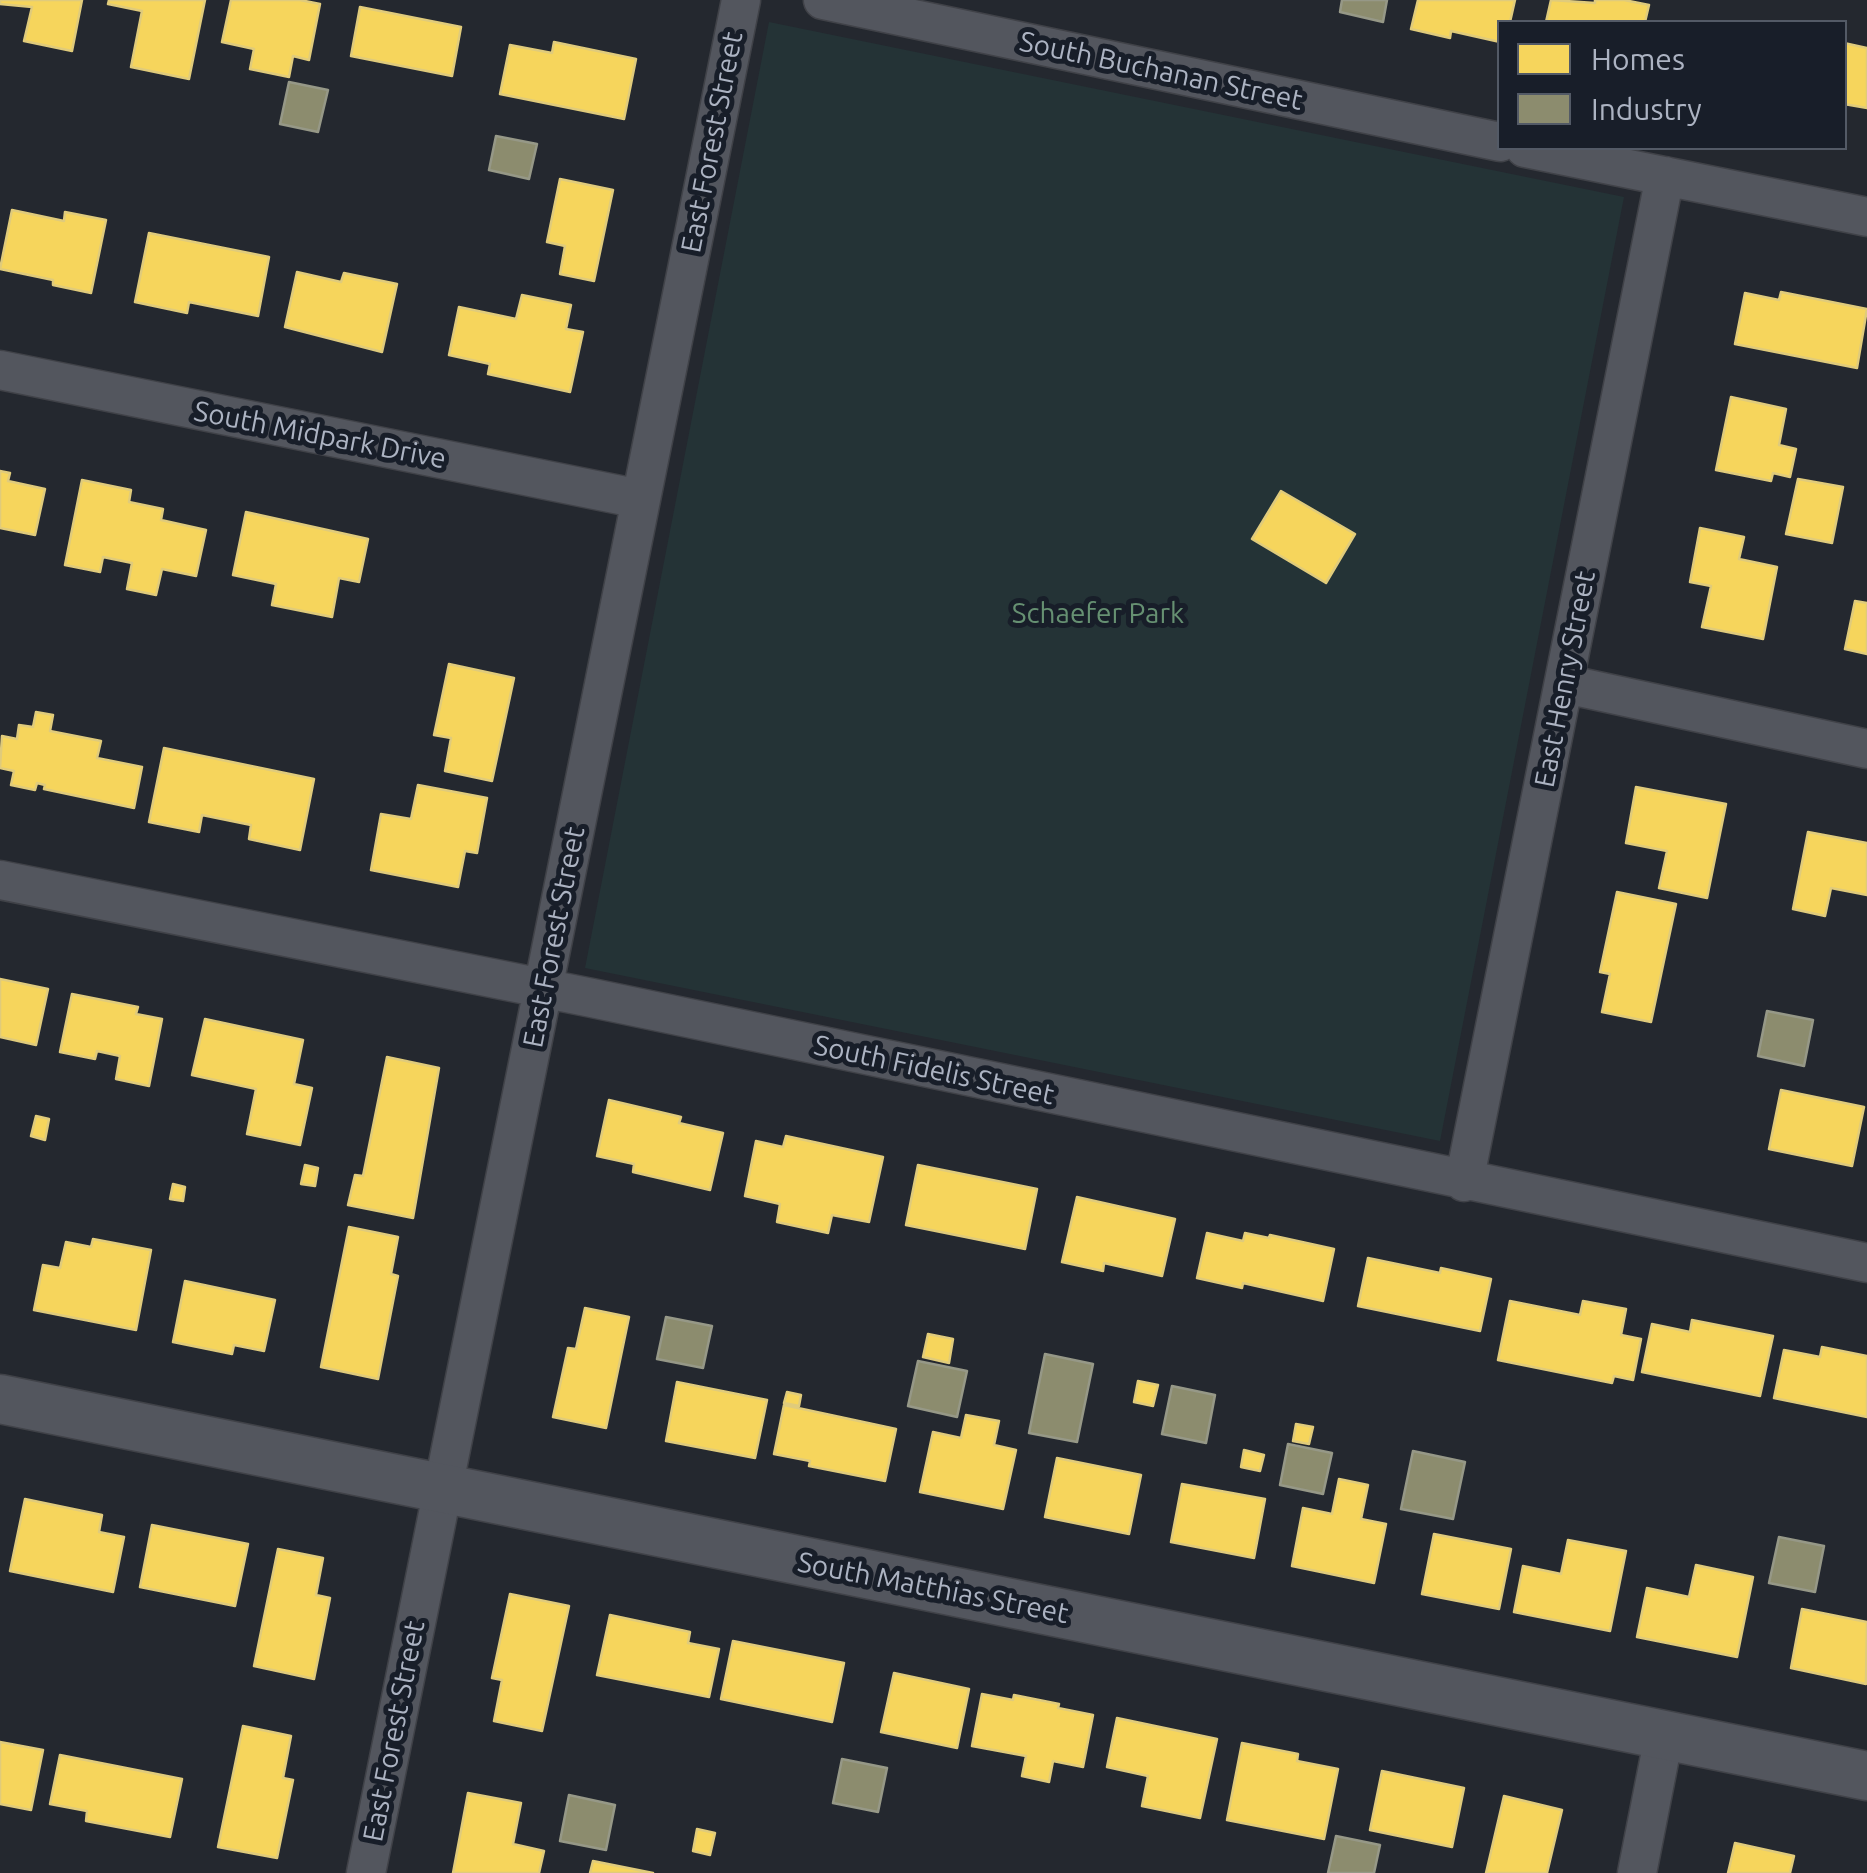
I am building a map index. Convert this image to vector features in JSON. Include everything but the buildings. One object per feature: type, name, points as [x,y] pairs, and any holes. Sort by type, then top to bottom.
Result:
[{"type":"street","name":"East Forest Street","points":[[366,1873],[741,0]]},
{"type":"street","name":"South Buchanan Street","points":[[823,0],[1497,141]]},
{"type":"street","points":[[1535,150],[1867,217]]},
{"type":"street","name":"East Henry Street","points":[[1464,1182],[1665,176]]},
{"type":"street","name":"South Midpark Drive","points":[[0,370],[640,499]]},
{"type":"street","points":[[1564,684],[1867,749]]},
{"type":"street","name":"South Fidelis Street","points":[[0,880],[544,988],[1867,1263]]},
{"type":"street","name":"South Matthias Street","points":[[0,1399],[1867,1776]]},
{"type":"street","points":[[1637,1873],[1664,1736]]},
{"type":"green space","name":"Schaefer Park","points":[[769,22],[1624,197],[1440,1141],[585,968]]}]
